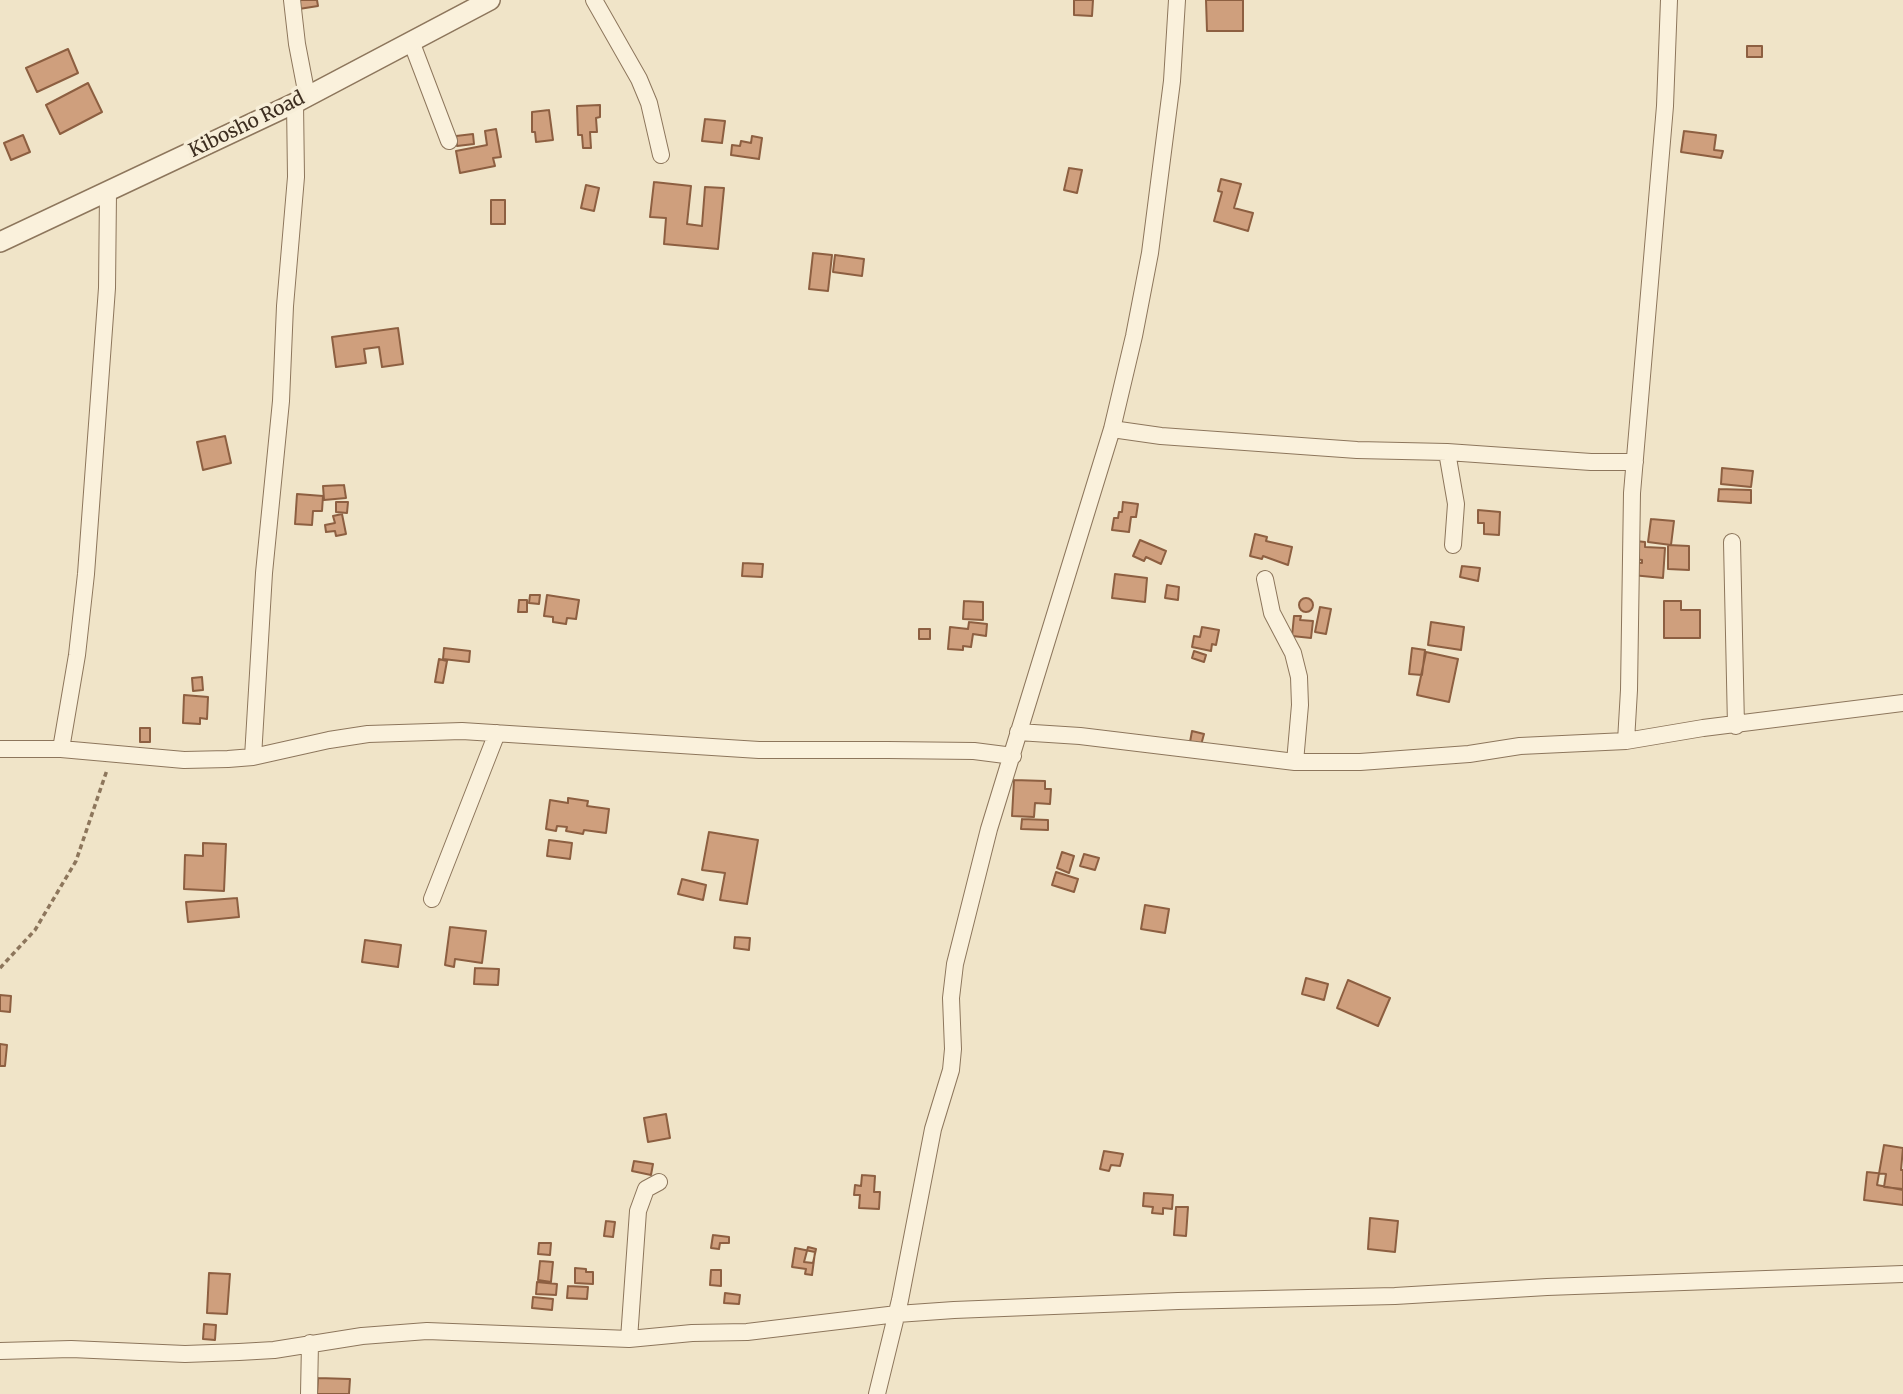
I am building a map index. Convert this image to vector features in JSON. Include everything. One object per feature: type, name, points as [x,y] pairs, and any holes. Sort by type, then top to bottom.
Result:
[{"type":"street","points":[[253,757],[264,573],[281,401],[285,306],[301,99],[292,0]]},
{"type":"street","name":"Kibosho Road","points":[[0,242],[301,99],[490,0]]},
{"type":"street","points":[[594,0],[639,79],[649,103],[661,155]]},
{"type":"street","points":[[877,1394],[897,1314],[933,1129],[951,1070],[951,998],[955,964],[989,829],[1112,429],[1135,336],[1150,253],[1172,81],[1177,0]]},
{"type":"street","points":[[1626,741],[1632,493],[1665,106],[1670,0]]},
{"type":"street","points":[[411,41],[449,141]]},
{"type":"street","points":[[61,749],[77,655],[86,573],[107,289],[108,193]]},
{"type":"street","points":[[1112,429],[1161,436],[1357,450],[1635,462]]},
{"type":"street","points":[[1447,452],[1455,504],[1453,545]]},
{"type":"street","points":[[1732,542],[1737,726]]},
{"type":"street","points":[[1265,579],[1272,613],[1293,653],[1299,677],[1300,705],[1295,762]]},
{"type":"street","points":[[1018,733],[1080,736],[1295,762],[1413,759],[1520,746],[1626,741],[1703,728],[1903,704]]},
{"type":"street","points":[[0,749],[61,749],[184,760],[253,757],[368,734],[462,731],[759,750],[974,751],[1013,756]]},
{"type":"street","points":[[432,899],[497,733]]},
{"type":"street","points":[[629,1339],[638,1211],[646,1189],[659,1182]]},
{"type":"street","points":[[0,1351],[71,1349],[185,1354],[274,1350],[310,1343],[427,1331],[629,1339],[692,1333],[747,1332],[897,1314],[1036,1306],[1368,1297],[1547,1287],[1903,1274]]},
{"type":"street","points":[[309,1394],[310,1343]]},
{"type":"path","points":[[0,968],[35,930],[76,861],[112,754]]},
{"type":"building","points":[[298,0],[317,0],[318,6],[299,9]]},
{"type":"building","points":[[1074,0],[1093,0],[1092,16],[1074,15]]},
{"type":"building","points":[[1206,0],[1243,0],[1243,31],[1207,31]]},
{"type":"building","points":[[1747,46],[1762,46],[1762,57],[1747,57]]},
{"type":"building","points":[[68,49],[78,73],[37,92],[26,68]]},
{"type":"building","points":[[88,83],[102,112],[60,134],[46,105]]},
{"type":"building","points":[[600,105],[600,117],[596,118],[597,132],[590,132],[591,148],[583,148],[582,135],[578,135],[577,106]]},
{"type":"building","points":[[549,110],[553,140],[536,142],[535,132],[532,132],[532,112]]},
{"type":"building","points":[[705,119],[725,121],[722,143],[702,141]]},
{"type":"building","points":[[496,129],[501,157],[493,158],[495,166],[460,173],[456,151],[487,145],[485,131]]},
{"type":"building","points":[[1684,131],[1716,135],[1714,150],[1723,151],[1721,158],[1681,152]]},
{"type":"building","points":[[473,134],[474,144],[457,146],[456,136]]},
{"type":"building","points":[[23,135],[30,152],[11,160],[4,143]]},
{"type":"building","points":[[752,136],[762,138],[759,159],[731,155],[732,145],[740,146],[741,141],[751,143]]},
{"type":"building","points":[[1069,168],[1082,170],[1077,193],[1064,190]]},
{"type":"building","points":[[1221,179],[1241,184],[1234,208],[1253,213],[1248,231],[1214,221],[1222,192],[1218,191]]},
{"type":"building","points":[[654,182],[691,186],[687,224],[702,226],[705,187],[724,188],[718,249],[664,244],[666,218],[650,217]]},
{"type":"building","points":[[586,185],[599,188],[594,211],[581,208]]},
{"type":"building","points":[[491,200],[505,200],[505,224],[491,224]]},
{"type":"building","points":[[813,253],[832,255],[828,291],[809,289]]},
{"type":"building","points":[[835,255],[864,259],[862,276],[833,272]]},
{"type":"building","points":[[398,328],[403,364],[382,367],[379,347],[364,349],[366,363],[336,367],[332,337]]},
{"type":"building","points":[[225,436],[231,463],[203,470],[197,442]]},
{"type":"building","points":[[1722,468],[1753,471],[1751,487],[1721,484]]},
{"type":"building","points":[[344,485],[346,498],[324,500],[323,486]]},
{"type":"building","points":[[1719,489],[1751,490],[1751,503],[1718,501]]},
{"type":"building","points":[[297,494],[323,496],[322,511],[313,511],[312,525],[295,524]]},
{"type":"building","points":[[336,502],[348,502],[347,513],[336,512]]},
{"type":"building","points":[[1123,502],[1138,504],[1136,517],[1131,517],[1129,532],[1112,530],[1114,518],[1118,518],[1119,512],[1122,512]]},
{"type":"building","points":[[1478,510],[1500,512],[1499,535],[1484,534],[1484,523],[1478,523]]},
{"type":"building","points":[[342,514],[346,534],[336,536],[335,531],[326,532],[325,525],[335,523],[333,516]]},
{"type":"building","points":[[1651,519],[1674,521],[1671,545],[1648,542]]},
{"type":"building","points":[[1255,534],[1267,537],[1266,541],[1292,547],[1288,565],[1263,556],[1262,559],[1250,556]]},
{"type":"building","points":[[1140,540],[1166,551],[1161,564],[1146,557],[1144,561],[1133,556]]},
{"type":"building","points":[[1636,541],[1645,542],[1645,547],[1665,548],[1663,578],[1632,575],[1633,562],[1642,563],[1642,560],[1635,559]]},
{"type":"building","points":[[1668,545],[1689,546],[1689,570],[1668,569]]},
{"type":"building","points":[[743,563],[763,564],[762,577],[742,576]]},
{"type":"building","points":[[1462,566],[1480,568],[1478,581],[1460,577]]},
{"type":"building","points":[[1115,574],[1147,578],[1145,602],[1112,598]]},
{"type":"building","points":[[1167,585],[1179,587],[1178,600],[1165,598]]},
{"type":"building","points":[[530,595],[540,595],[539,604],[529,603]]},
{"type":"building","points":[[547,595],[579,600],[576,619],[567,618],[566,624],[553,622],[553,617],[544,616]]},
{"type":"building","points":[[1303,598],[1309,598],[1313,605],[1309,612],[1303,612],[1299,608],[1299,602]]},
{"type":"building","points":[[519,600],[527,600],[527,612],[518,612]]},
{"type":"building","points":[[964,601],[983,602],[983,620],[963,619]]},
{"type":"building","points":[[1664,601],[1681,601],[1681,610],[1700,610],[1700,638],[1664,638]]},
{"type":"building","points":[[1320,607],[1331,609],[1326,634],[1315,632]]},
{"type":"building","points":[[1294,616],[1301,616],[1300,620],[1313,621],[1311,638],[1292,636]]},
{"type":"building","points":[[969,622],[987,624],[986,636],[973,634],[971,647],[963,646],[963,650],[948,649],[950,627],[968,629]]},
{"type":"building","points":[[1431,622],[1464,627],[1461,650],[1428,645]]},
{"type":"building","points":[[1202,627],[1219,630],[1216,645],[1212,644],[1211,651],[1192,647],[1194,636],[1200,637]]},
{"type":"building","points":[[919,629],[930,629],[930,639],[919,639]]},
{"type":"building","points":[[444,648],[470,651],[469,662],[443,659]]},
{"type":"building","points":[[1412,648],[1425,650],[1422,675],[1409,674]]},
{"type":"building","points":[[1194,651],[1206,655],[1204,662],[1192,658]]},
{"type":"building","points":[[1426,652],[1458,659],[1449,702],[1417,695]]},
{"type":"building","points":[[439,659],[447,661],[443,683],[435,682]]},
{"type":"building","points":[[202,677],[203,690],[193,691],[192,678]]},
{"type":"building","points":[[184,695],[208,697],[207,719],[200,718],[200,724],[183,723]]},
{"type":"building","points":[[140,728],[150,728],[150,742],[140,742]]},
{"type":"building","points":[[1192,731],[1204,734],[1201,745],[1190,742]]},
{"type":"building","points":[[1014,780],[1045,781],[1045,789],[1051,789],[1050,804],[1035,803],[1034,817],[1012,816]]},
{"type":"building","points":[[568,798],[588,801],[587,806],[609,809],[606,833],[584,830],[583,834],[566,831],[567,827],[557,826],[556,831],[546,829],[550,800],[568,803]]},
{"type":"building","points":[[1022,819],[1048,820],[1048,830],[1021,829]]},
{"type":"building","points":[[709,832],[758,840],[747,904],[720,900],[725,873],[702,870]]},
{"type":"building","points":[[549,840],[572,843],[570,859],[547,856]]},
{"type":"building","points":[[203,843],[226,844],[224,891],[184,889],[185,855],[203,856]]},
{"type":"building","points":[[1062,852],[1074,856],[1069,873],[1057,868]]},
{"type":"building","points":[[1084,854],[1099,858],[1095,870],[1080,866]]},
{"type":"building","points":[[1056,872],[1078,879],[1074,892],[1052,885]]},
{"type":"building","points":[[682,879],[706,885],[703,900],[678,894]]},
{"type":"building","points":[[237,898],[239,917],[188,922],[186,902]]},
{"type":"building","points":[[1145,905],[1169,909],[1165,933],[1141,929]]},
{"type":"building","points":[[450,927],[486,931],[482,963],[455,959],[454,967],[445,965]]},
{"type":"building","points":[[735,937],[750,938],[749,950],[734,948]]},
{"type":"building","points":[[365,940],[401,945],[398,967],[362,962]]},
{"type":"building","points":[[475,968],[499,969],[498,985],[474,984]]},
{"type":"building","points":[[1306,978],[1328,984],[1324,1000],[1302,994]]},
{"type":"building","points":[[1348,980],[1390,998],[1378,1026],[1337,1008]]},
{"type":"building","points":[[0,995],[11,996],[10,1012],[0,1011]]},
{"type":"building","points":[[0,1044],[7,1045],[5,1066],[0,1066]]},
{"type":"building","points":[[666,1114],[670,1138],[648,1142],[644,1118]]},
{"type":"building","points":[[1884,1145],[1903,1148],[1903,1190],[1877,1185]]},
{"type":"building","points":[[1104,1151],[1123,1154],[1120,1166],[1111,1165],[1109,1171],[1100,1169]]},
{"type":"building","points":[[634,1161],[653,1164],[651,1175],[632,1171]]},
{"type":"building","points":[[1867,1172],[1886,1174],[1884,1187],[1903,1189],[1903,1205],[1864,1200]]},
{"type":"building","points":[[862,1175],[875,1176],[874,1192],[880,1192],[879,1209],[859,1208],[860,1195],[854,1195],[855,1185],[861,1186]]},
{"type":"building","points":[[1144,1193],[1173,1195],[1172,1209],[1163,1208],[1163,1214],[1152,1213],[1153,1207],[1143,1206]]},
{"type":"building","points":[[1176,1207],[1188,1207],[1186,1236],[1174,1235]]},
{"type":"building","points":[[1370,1218],[1398,1221],[1395,1252],[1368,1249]]},
{"type":"building","points":[[606,1221],[615,1222],[613,1237],[604,1236]]},
{"type":"building","points":[[713,1235],[729,1237],[729,1243],[720,1243],[719,1249],[711,1248]]},
{"type":"building","points":[[539,1243],[551,1243],[550,1255],[538,1254]]},
{"type":"building","points":[[808,1247],[816,1249],[813,1263],[804,1262]]},
{"type":"building","points":[[795,1248],[815,1252],[812,1275],[805,1274],[806,1269],[792,1267]]},
{"type":"building","points":[[540,1261],[553,1262],[551,1282],[538,1280]]},
{"type":"building","points":[[575,1268],[593,1272],[593,1284],[575,1283]]},
{"type":"building","points":[[711,1270],[721,1270],[721,1286],[710,1285]]},
{"type":"building","points":[[209,1273],[230,1274],[227,1314],[207,1313]]},
{"type":"building","points":[[537,1282],[557,1284],[556,1295],[536,1294]]},
{"type":"building","points":[[568,1286],[588,1287],[587,1299],[567,1298]]},
{"type":"building","points":[[725,1293],[740,1295],[739,1304],[724,1303]]},
{"type":"building","points":[[533,1297],[553,1299],[552,1310],[532,1308]]},
{"type":"building","points":[[204,1324],[216,1325],[215,1340],[203,1339]]},
{"type":"building","points":[[318,1378],[350,1379],[349,1394],[317,1394]]}]
